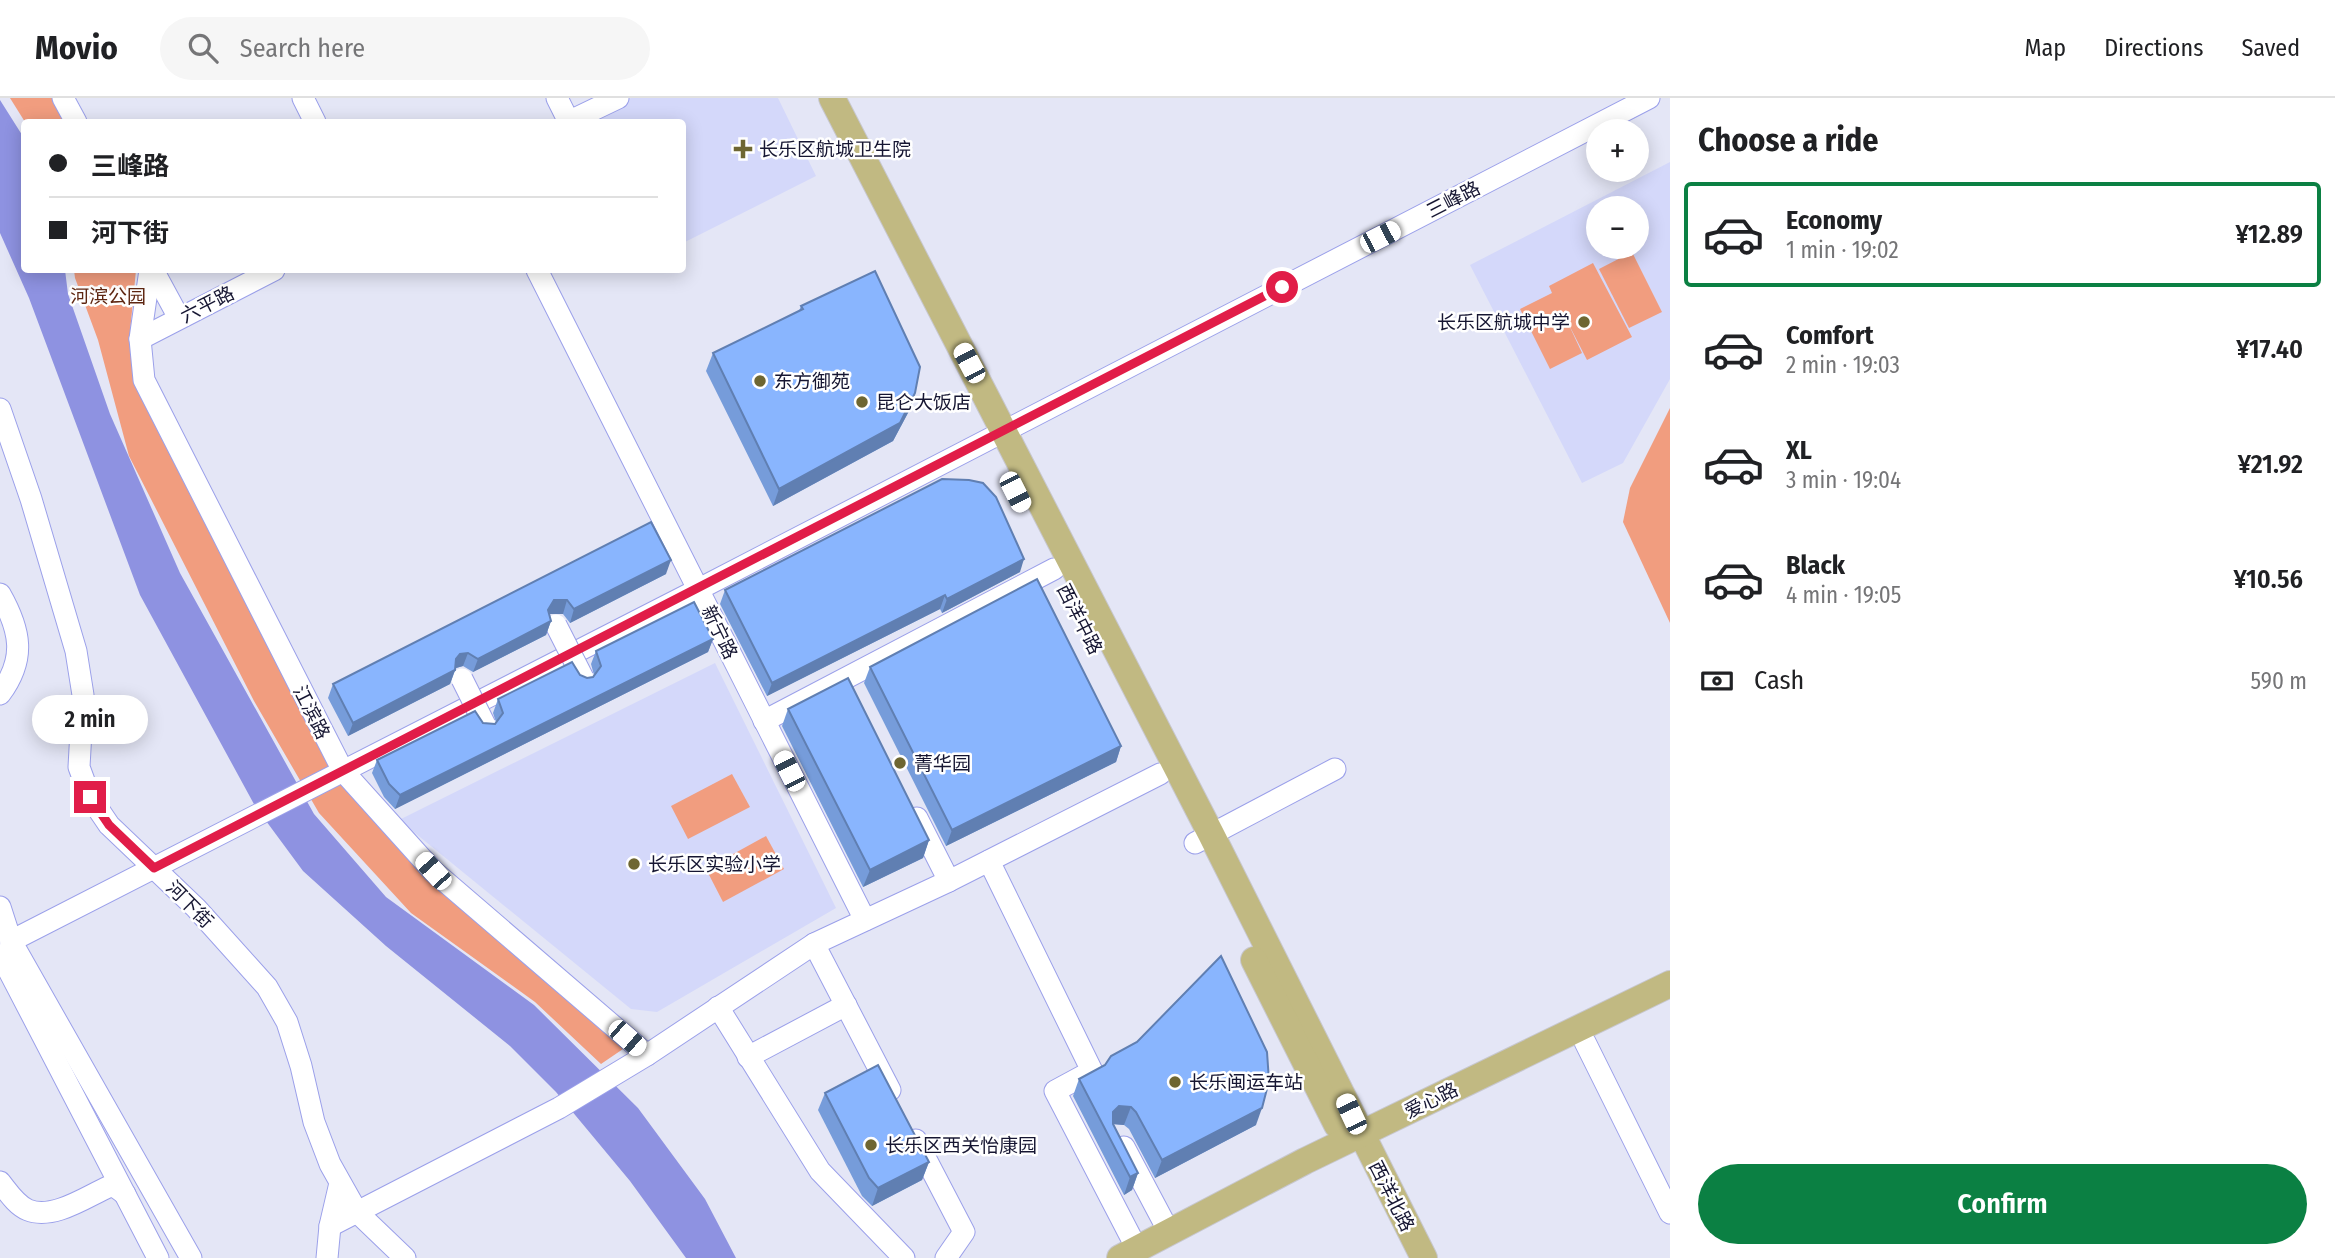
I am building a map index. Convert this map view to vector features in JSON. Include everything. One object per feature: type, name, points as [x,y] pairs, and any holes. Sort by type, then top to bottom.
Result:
[{"type":"main road","name":"西洋中路","points":[[813,98],[996,435],[1054,569],[1160,774],[1203,838]]},
{"type":"main road","name":"西洋中路","points":[[832,98],[996,435],[1203,838],[1356,1145]]},
{"type":"main road","name":"爱心路","points":[[1138,1255],[1670,984]]},
{"type":"main road","name":"爱心路","points":[[1138,1255],[1169,1232],[1670,1001]]},
{"type":"main road","name":"西洋北路","points":[[1356,1145],[1404,1258]]},
{"type":"main road","name":"西洋北路","points":[[1356,1145],[1424,1258]]},
{"type":"street","points":[[63,98],[74,119]]},
{"type":"street","points":[[303,98],[314,119]]},
{"type":"street","points":[[557,98],[568,119]]},
{"type":"street","points":[[575,119],[618,98]]},
{"type":"street","name":"三峰路","points":[[11,941],[1650,98]]},
{"type":"street","name":"江滨路","points":[[152,273],[141,338],[144,380],[343,771],[433,871],[647,1055]]},
{"type":"street","name":"江滨路","points":[[154,273],[179,318]]},
{"type":"street","name":"六平路","points":[[141,338],[268,273]]},
{"type":"street","name":"新宁路","points":[[539,273],[865,920]]},
{"type":"street","name":"河下街","points":[[0,409],[31,499],[76,651],[83,695],[79,751],[83,782],[109,825],[197,908],[278,1003],[301,1066],[321,1144],[340,1183],[357,1212],[405,1258]]},
{"type":"street","points":[[764,721],[850,684],[1054,569]]},
{"type":"street","points":[[0,594],[16,629],[18,659],[0,694]]},
{"type":"street","points":[[556,625],[583,678]]},
{"type":"street","points":[[461,679],[485,724]]},
{"type":"street","points":[[1203,838],[1335,769]]},
{"type":"street","points":[[330,1226],[559,1108],[647,1055],[814,944],[989,861],[1160,774]]},
{"type":"street","points":[[907,798],[948,881]]},
{"type":"street","points":[[989,861],[1092,1071],[1055,1091],[1138,1255]]},
{"type":"street","points":[[0,907],[11,941],[191,1258]]},
{"type":"street","points":[[11,941],[8,969],[158,1258]]},
{"type":"street","points":[[814,944],[964,1232],[946,1258]]},
{"type":"street","points":[[748,1057],[846,1005]]},
{"type":"street","points":[[718,1007],[820,1171],[904,1258]]},
{"type":"street","points":[[1585,1042],[1670,1213]]},
{"type":"street","points":[[1118,1136],[1169,1232]]},
{"type":"street","points":[[0,1182],[27,1210],[39,1212],[62,1208],[108,1187],[114,1186],[125,1194]]},
{"type":"street","points":[[327,1258],[330,1226],[340,1183]]},
{"type":"shaded area","name":"长乐区航城卫生院","points":[[631,98],[778,98],[816,176],[686,241],[686,119],[587,119]]},
{"type":"shaded area","name":"长乐区航城中学","points":[[1670,162],[1670,379],[1623,463],[1582,483],[1470,265],[1586,205],[1586,259],[1649,259],[1649,196],[1604,196],[1631,182],[1649,182],[1649,173]]},
{"type":"shaded area","name":"长乐区实验小学","points":[[715,663],[836,908],[657,1012],[631,1009],[399,820]]},
{"type":"green space","points":[[10,98],[58,98],[68,119],[23,119]]},
{"type":"green space","points":[[1618,259],[1636,259],[1662,312],[1629,328],[1599,269]]},
{"type":"green space","points":[[1593,263],[1632,337],[1587,360],[1568,323],[1582,353],[1550,369],[1520,309],[1552,293],[1549,286]]},
{"type":"green space","name":"河滨公园","points":[[74,273],[136,273],[130,332],[141,394],[327,760],[486,924],[623,1049],[601,1064],[535,1002],[411,913],[319,813],[254,701],[129,456],[98,340]]},
{"type":"green space","points":[[1670,408],[1670,623],[1623,522],[1630,488]]},
{"type":"green space","points":[[732,774],[750,807],[688,839],[671,806]]},
{"type":"green space","points":[[766,836],[784,869],[723,902],[706,869]]},
{"type":"water","points":[[0,100],[21,133],[21,273],[65,273],[68,294],[110,414],[180,573],[314,814],[386,897],[534,1005],[638,1108],[705,1199],[736,1258],[686,1258],[630,1181],[556,1092],[510,1046],[386,946],[303,871],[255,806],[140,595],[29,298],[0,233]]},
{"type":"building","name":"昆仑大饭店","points":[[875,271],[920,367],[915,393],[900,423],[779,489],[713,353],[803,309],[801,306]]},
{"type":"building","points":[[942,479],[983,483],[996,497],[1024,559],[947,599],[945,595],[772,683],[725,590]]},
{"type":"building","points":[[651,522],[671,560],[574,609],[567,600],[554,600],[548,610],[551,621],[478,659],[468,653],[460,654],[456,659],[455,670],[353,723],[333,684]]},
{"type":"building","points":[[1037,579],[1121,746],[952,830],[870,667]]},
{"type":"building","points":[[694,602],[713,639],[400,795],[389,784],[377,760],[475,711],[483,723],[495,724],[503,713],[498,699],[572,662],[580,675],[593,677],[601,666],[596,651]]},
{"type":"building","points":[[848,678],[929,840],[870,870],[788,709]]},
{"type":"building","name":"长乐闽运车站","points":[[1221,956],[1267,1052],[1269,1081],[1262,1108],[1162,1160],[1136,1112],[1131,1107],[1119,1106],[1113,1112],[1113,1124],[1138,1173],[1130,1177],[1079,1079],[1105,1065],[1111,1056],[1137,1042]]},
{"type":"building","name":"长乐区西关怡康园","points":[[878,1065],[929,1162],[878,1188],[869,1178],[825,1093]]},
{"type":"place","name":"长乐区航城卫生院","points":[[743,149]]},
{"type":"place","name":"长乐区航城中学","points":[[1584,322]]},
{"type":"place","name":"东方御苑","points":[[760,381]]},
{"type":"place","name":"昆仑大饭店","points":[[862,402]]},
{"type":"place","name":"菁华园","points":[[900,763]]},
{"type":"place","name":"长乐区实验小学","points":[[634,864]]},
{"type":"place","name":"长乐闽运车站","points":[[1175,1082]]},
{"type":"place","name":"长乐区西关怡康园","points":[[871,1145]]},
{"type":"route","points":[[90,797],[109,825],[154,868],[1282,287]]}]
